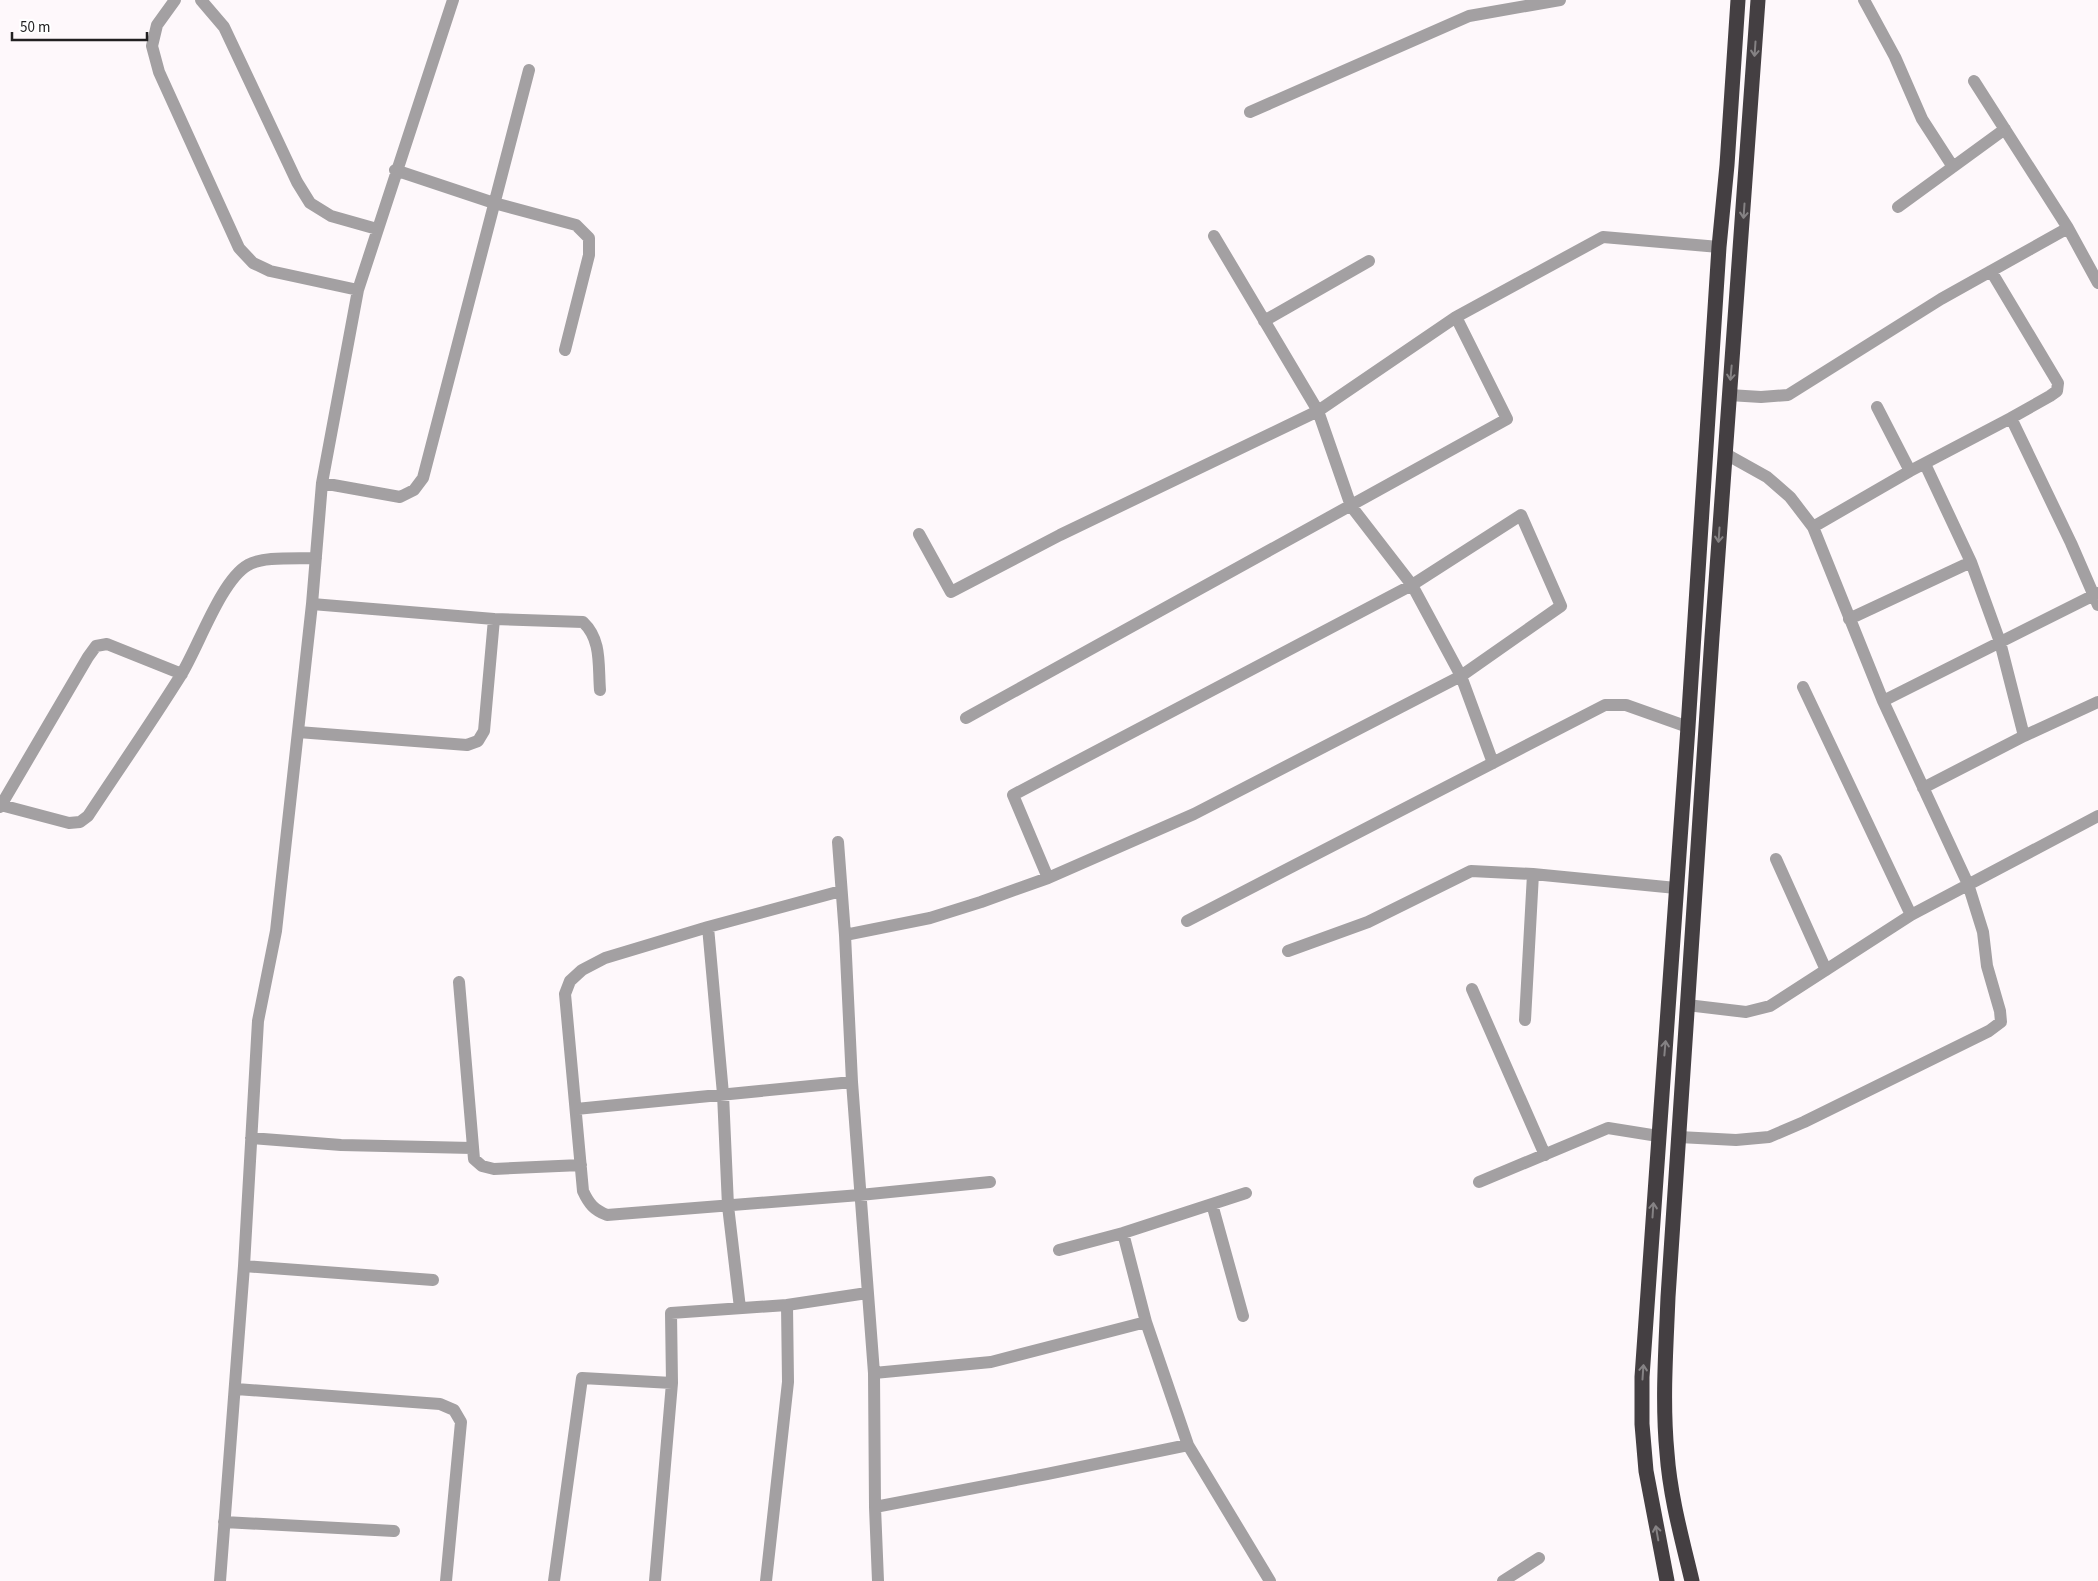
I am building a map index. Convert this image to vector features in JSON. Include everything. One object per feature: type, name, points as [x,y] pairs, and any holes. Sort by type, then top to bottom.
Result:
[{"type":"highway","points":[[1667,1581],[1646,1470],[1642,1424],[1642,1377],[1688,727],[1719,247],[1727,165],[1738,0]]},
{"type":"highway","points":[[1692,1581],[1675,1509],[1666,1454],[1665,1395],[1668,1297],[1724,453],[1758,0]]},
{"type":"street","points":[[174,0],[157,25],[152,46],[159,72],[238,248],[253,264],[270,271],[358,290]]},
{"type":"street","points":[[200,0],[224,27],[297,182],[310,203],[331,216],[377,229]]},
{"type":"street","points":[[220,1581],[236,1389],[258,1020],[276,932],[312,604],[322,482],[358,290],[453,0]]},
{"type":"street","points":[[1250,112],[1469,16],[1534,2],[1560,0]]},
{"type":"street","points":[[1864,0],[1895,57],[1922,118],[1953,167]]},
{"type":"street","points":[[322,482],[400,497],[414,490],[423,478],[529,70]]},
{"type":"street","points":[[1974,81],[2068,228],[2098,283]]},
{"type":"street","points":[[1898,207],[2005,129]]},
{"type":"street","points":[[396,170],[494,203],[576,225],[589,238],[589,255],[565,350]]},
{"type":"street","points":[[1729,395],[1761,397],[1788,395],[1941,299],[2068,228]]},
{"type":"street","points":[[1214,236],[1318,411],[1350,506],[1412,585],[1460,676],[1492,763]]},
{"type":"street","points":[[919,534],[951,592],[1060,535],[1318,411],[1456,317],[1604,237],[1719,247]]},
{"type":"street","points":[[1264,321],[1369,261]]},
{"type":"street","points":[[1813,527],[1910,471],[2011,418],[2057,391],[2058,383],[1991,271]]},
{"type":"street","points":[[966,718],[1507,419],[1456,317]]},
{"type":"street","points":[[1877,407],[1910,471]]},
{"type":"street","points":[[1883,701],[2000,642],[2097,598],[2011,418]]},
{"type":"street","points":[[1679,1137],[1736,1140],[1769,1137],[1804,1122],[1981,1035],[2001,1022],[2000,1011],[1987,966],[1983,932],[1968,884],[1883,701],[1813,527],[1790,497],[1767,477],[1724,453]]},
{"type":"street","points":[[1925,464],[1971,562],[2000,642],[2024,736]]},
{"type":"street","points":[[845,934],[930,918],[1048,878],[1194,814],[1460,676],[1561,606],[1521,515],[1412,585],[1013,795],[1048,878]]},
{"type":"street","points":[[182,674],[106,644],[96,646],[1,806],[69,823],[80,822],[88,816],[182,674],[235,576],[248,564],[262,561],[316,558]]},
{"type":"street","points":[[1849,620],[1971,562]]},
{"type":"street","points":[[312,604],[494,619],[583,622],[592,630],[597,640],[600,690]]},
{"type":"street","points":[[298,732],[467,745],[478,741],[484,731],[494,619]]},
{"type":"street","points":[[1803,687],[1911,915]]},
{"type":"street","points":[[1923,788],[2024,736],[2098,702]]},
{"type":"street","points":[[1188,921],[1605,705],[1626,706],[1688,727]]},
{"type":"street","points":[[1688,1005],[1746,1012],[1770,1006],[1911,915],[2098,816]]},
{"type":"street","points":[[838,842],[845,934],[852,1082],[874,1373],[875,1507],[878,1581]]},
{"type":"street","points":[[1776,858],[1826,970]]},
{"type":"street","points":[[1288,951],[1368,922],[1471,871],[1534,874],[1676,888]]},
{"type":"street","points":[[1526,1020],[1534,874]]},
{"type":"street","points":[[841,891],[708,927],[605,958],[582,970],[570,981],[565,994],[583,1191],[588,1202],[595,1211],[608,1215],[860,1195],[990,1182]]},
{"type":"street","points":[[708,927],[723,1094],[728,1206],[740,1308]]},
{"type":"street","points":[[459,982],[474,1159],[482,1166],[494,1169],[581,1166]]},
{"type":"street","points":[[1472,989],[1545,1154]]},
{"type":"street","points":[[576,1109],[852,1082]]},
{"type":"street","points":[[1479,1182],[1608,1128],[1658,1136]]},
{"type":"street","points":[[251,1138],[341,1145],[472,1148]]},
{"type":"street","points":[[1058,1250],[1123,1233],[1246,1193]]},
{"type":"street","points":[[1212,1204],[1243,1316]]},
{"type":"street","points":[[1123,1233],[1146,1322],[1188,1445],[1270,1581]]},
{"type":"street","points":[[244,1266],[433,1280]]},
{"type":"street","points":[[655,1581],[672,1383],[671,1314],[787,1305],[867,1293]]},
{"type":"street","points":[[766,1581],[788,1382],[787,1305]]},
{"type":"street","points":[[874,1373],[990,1362],[1146,1322]]},
{"type":"street","points":[[554,1581],[582,1378],[672,1383]]},
{"type":"street","points":[[236,1389],[440,1404],[454,1410],[461,1422],[446,1581]]},
{"type":"street","points":[[875,1507],[1188,1445]]},
{"type":"street","points":[[224,1522],[394,1531]]},
{"type":"street","points":[[1503,1581],[1539,1558]]}]
